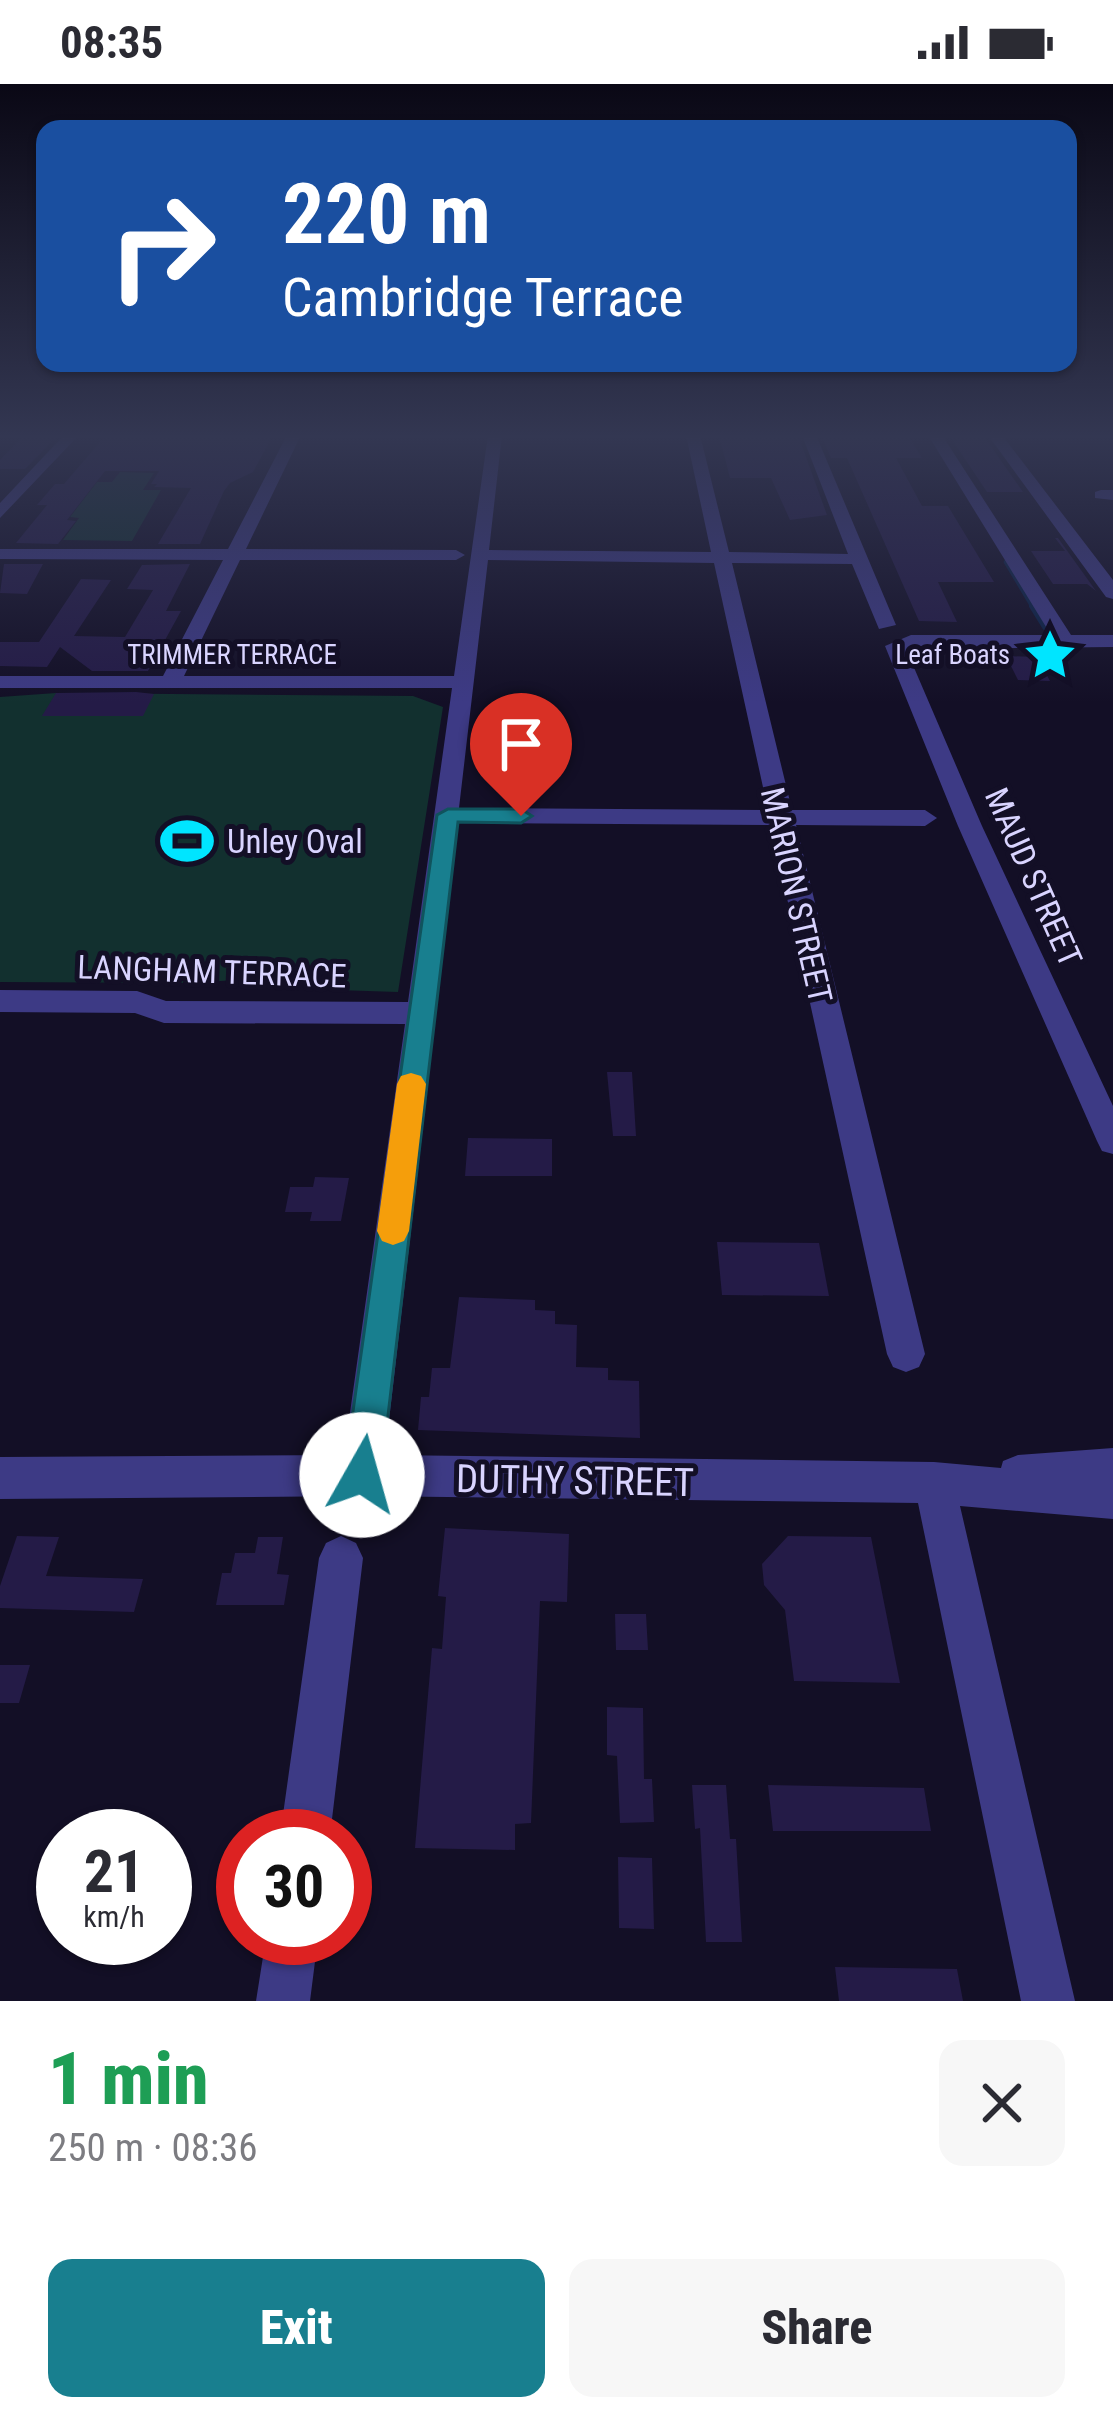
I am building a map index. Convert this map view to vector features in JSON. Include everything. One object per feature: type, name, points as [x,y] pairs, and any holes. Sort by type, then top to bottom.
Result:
[{"type":"street","points":[[171,681],[248,524]]},
{"type":"street","points":[[362,1475],[484,524]]},
{"type":"street","name":"MARION STREET","points":[[713,524],[906,1354]]},
{"type":"street","name":"MAUD STREET","points":[[844,524],[894,634],[970,826],[1113,1141]]},
{"type":"street","points":[[991,524],[1065,641]]},
{"type":"street","points":[[1062,524],[1113,593]]},
{"type":"street","points":[[0,554],[456,555]]},
{"type":"street","points":[[480,555],[857,559]]},
{"type":"street","points":[[894,634],[1113,641]]},
{"type":"street","name":"TRIMMER TERRACE","points":[[0,682],[464,682]]},
{"type":"street","points":[[448,815],[925,818]]},
{"type":"street","name":"LANGHAM TERRACE","points":[[4,1010],[136,1002],[164,1012],[421,1012]]},
{"type":"street","name":"DUTHY STREET","points":[[934,1483],[1113,1468]]},
{"type":"street","name":"DUTHY STREET","points":[[0,1478],[362,1475],[934,1483],[1113,1498]]},
{"type":"street","points":[[934,1483],[1048,2001]]},
{"type":"street","points":[[308,1809],[341,1558]]},
{"type":"street","points":[[284,2001],[289,1965]]},
{"type":"green space","points":[[74,524],[141,524],[132,541],[63,540]]},
{"type":"green space","name":"Unley Oval","points":[[56,693],[413,696],[443,707],[398,992],[337,990],[331,973],[192,983],[0,982],[0,697]]},
{"type":"building","points":[[31,524],[73,524],[58,544],[16,543]]},
{"type":"building","points":[[170,524],[209,524],[200,544],[158,544]]},
{"type":"building","points":[[876,524],[959,524],[994,582],[938,582],[957,622],[919,621]]},
{"type":"building","points":[[1055,538],[1096,591],[1087,584],[1053,584],[1031,551],[1065,551]]},
{"type":"building","points":[[4,564],[43,564],[27,594],[0,593]]},
{"type":"building","points":[[190,564],[166,611],[181,611],[148,671],[92,671],[60,647],[47,667],[0,666],[0,642],[39,642],[81,579],[111,580],[74,636],[125,637],[153,590],[127,589],[142,565]]},
{"type":"building","points":[[1006,656],[1037,657],[1050,681],[1018,680]]},
{"type":"building","points":[[56,693],[154,694],[143,716],[42,716]]},
{"type":"building","points":[[607,1072],[632,1072],[636,1136],[613,1136]]},
{"type":"building","points":[[468,1138],[552,1139],[552,1176],[465,1176]]},
{"type":"building","points":[[315,1177],[349,1178],[341,1221],[310,1221],[312,1212],[285,1212],[290,1187],[313,1187]]},
{"type":"building","points":[[717,1242],[819,1243],[829,1296],[722,1295]]},
{"type":"building","points":[[459,1297],[535,1300],[535,1310],[555,1311],[555,1324],[577,1325],[576,1367],[608,1368],[608,1380],[639,1381],[640,1438],[418,1430],[421,1397],[429,1397],[432,1368],[450,1368]]},
{"type":"building","points":[[445,1528],[569,1534],[567,1602],[540,1601],[531,1823],[515,1824],[515,1850],[415,1848],[432,1648],[442,1649],[446,1597],[438,1596]]},
{"type":"building","points":[[17,1536],[59,1537],[46,1576],[143,1579],[134,1612],[0,1608],[0,1586]]},
{"type":"building","points":[[788,1536],[871,1537],[900,1683],[794,1681],[785,1610],[764,1585],[762,1564]]},
{"type":"building","points":[[258,1537],[283,1537],[277,1574],[289,1575],[284,1605],[216,1605],[222,1573],[231,1573],[235,1553],[255,1553]]},
{"type":"building","points":[[615,1614],[646,1614],[648,1650],[616,1650]]},
{"type":"building","points":[[0,1665],[30,1665],[19,1703],[0,1703]]},
{"type":"building","points":[[607,1707],[643,1708],[644,1779],[652,1779],[654,1822],[620,1823],[617,1756],[607,1755]]},
{"type":"building","points":[[692,1785],[726,1785],[730,1839],[736,1839],[742,1942],[706,1942],[700,1828],[695,1829]]},
{"type":"building","points":[[768,1785],[924,1788],[931,1831],[773,1831]]},
{"type":"building","points":[[618,1857],[652,1858],[654,1929],[619,1928]]},
{"type":"building","points":[[835,1967],[957,1969],[963,2001],[839,2001]]},
{"type":"waterway","points":[[1006,562],[1034,609]]},
{"type":"waterway","points":[[1032,606],[1045,627]]},
{"type":"slow traffic","points":[[393,1231],[411,1084]]},
{"type":"place","name":"Leaf Boats","points":[[1050,655]]},
{"type":"place","name":"Unley Oval","points":[[187,841]]},
{"type":"route","points":[[362,1475],[448,815],[521,816]]}]
